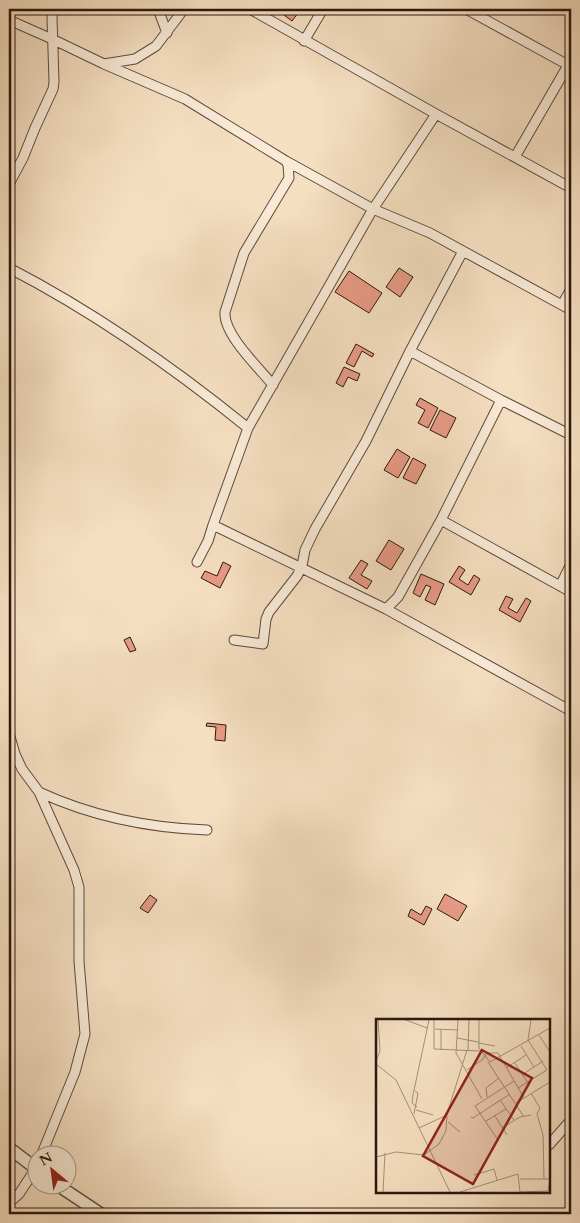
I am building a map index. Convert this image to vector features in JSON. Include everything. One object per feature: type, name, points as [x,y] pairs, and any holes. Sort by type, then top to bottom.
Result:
[{"type":"street","points":[[9,184],[23,158],[34,128],[53,89],[53,9]]},
{"type":"street","points":[[158,9],[167,33]]},
{"type":"street","points":[[104,64],[135,58],[156,46],[184,9]]},
{"type":"street","points":[[250,9],[304,41],[571,188]]},
{"type":"street","points":[[304,41],[323,9]]},
{"type":"street","points":[[466,9],[484,13],[570,62],[515,157]]},
{"type":"street","points":[[9,20],[184,99],[286,161],[373,209],[430,233],[571,310]]},
{"type":"street","points":[[197,562],[208,541],[248,428],[373,209],[436,114]]},
{"type":"street","points":[[273,385],[231,334],[224,318],[244,253],[289,178],[286,161]]},
{"type":"street","points":[[234,640],[263,644],[266,619],[269,612],[297,576],[315,529],[366,442],[410,350],[464,251]]},
{"type":"street","points":[[9,268],[47,288],[129,340],[200,389],[248,428]]},
{"type":"street","points":[[562,305],[571,289]]},
{"type":"street","points":[[410,350],[500,400],[571,435]]},
{"type":"street","points":[[386,609],[398,597],[441,520],[500,400]]},
{"type":"street","points":[[441,520],[571,592]]},
{"type":"street","points":[[213,524],[302,566],[386,609],[571,711]]},
{"type":"street","points":[[560,586],[571,564]]},
{"type":"street","points":[[9,736],[22,769],[39,792],[74,870],[79,887],[79,961],[85,1034],[75,1072],[45,1146]]},
{"type":"street","points":[[39,792],[64,804],[101,814],[179,829],[207,830]]},
{"type":"street","points":[[550,1144],[571,1120]]},
{"type":"street","points":[[9,1148],[28,1162]]},
{"type":"street","points":[[9,1204],[28,1181]]},
{"type":"street","points":[[75,1196],[101,1214]]},
{"type":"building","points":[[276,9],[301,9],[292,21]]},
{"type":"building","points":[[399,268],[413,277],[400,297],[386,287]]},
{"type":"building","points":[[349,271],[382,293],[369,313],[335,292]]},
{"type":"building","points":[[356,344],[374,354],[372,357],[362,351],[354,367],[346,363]]},
{"type":"building","points":[[344,367],[360,374],[357,381],[348,377],[343,387],[336,383]]},
{"type":"building","points":[[420,398],[438,408],[428,428],[418,423],[425,410],[416,405]]},
{"type":"building","points":[[440,410],[456,418],[446,438],[430,430]]},
{"type":"building","points":[[397,449],[410,457],[398,478],[384,470]]},
{"type":"building","points":[[413,458],[426,465],[416,484],[403,478]]},
{"type":"building","points":[[389,540],[404,549],[391,570],[376,561]]},
{"type":"building","points":[[361,560],[368,564],[361,575],[372,581],[367,589],[349,578]]},
{"type":"building","points":[[223,562],[231,566],[220,588],[201,578],[205,571],[217,576]]},
{"type":"building","points":[[459,566],[465,570],[459,579],[468,585],[474,575],[480,579],[471,595],[449,582]]},
{"type":"building","points":[[421,574],[444,584],[435,605],[425,600],[431,587],[426,585],[420,597],[413,593]]},
{"type":"building","points":[[506,596],[513,599],[508,608],[517,613],[526,598],[531,601],[520,622],[499,610]]},
{"type":"building","points":[[130,637],[136,650],[130,652],[124,640]]},
{"type":"building","points":[[207,723],[226,725],[225,741],[215,740],[216,727],[206,726]]},
{"type":"building","points":[[445,894],[467,906],[458,921],[437,909]]},
{"type":"building","points":[[150,895],[157,900],[148,913],[140,908]]},
{"type":"building","points":[[426,906],[432,909],[424,925],[408,916],[411,909],[421,915]]}]
